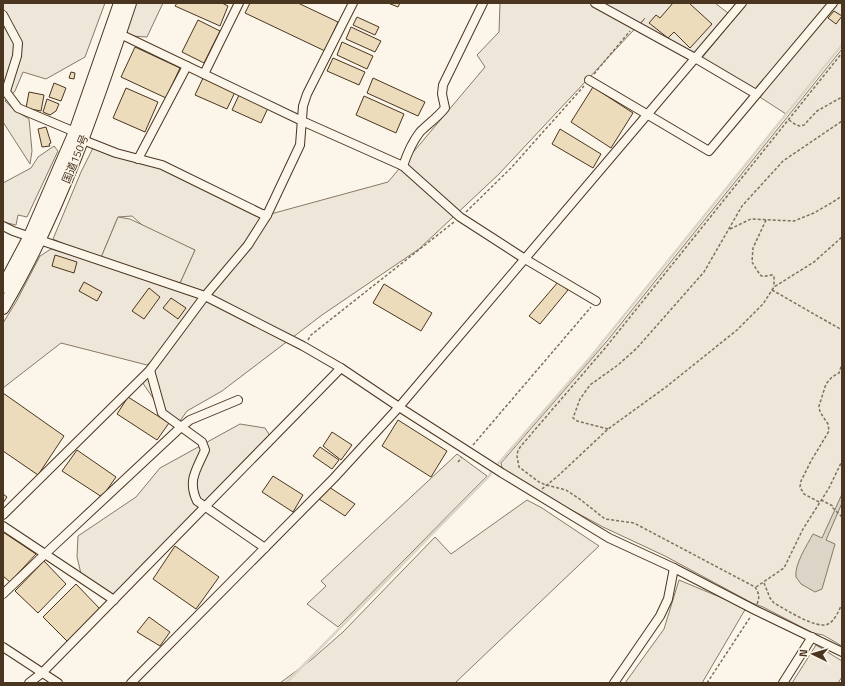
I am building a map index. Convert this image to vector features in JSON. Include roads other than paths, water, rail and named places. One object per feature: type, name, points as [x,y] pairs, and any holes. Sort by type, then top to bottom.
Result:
[{"type":"highway","name":"国道150号","points":[[79,136],[120,3]]},
{"type":"highway","name":"国道150号","points":[[3,308],[79,136],[120,34],[130,3]]},
{"type":"highway","name":"国道150号","points":[[3,287],[35,238]]},
{"type":"street","points":[[204,74],[239,3]]},
{"type":"street","points":[[3,515],[150,370],[205,296],[248,245],[267,215],[300,145],[303,106],[307,94],[353,3]]},
{"type":"street","points":[[403,166],[409,149],[420,133],[439,116],[445,108],[442,94],[443,85],[483,3]]},
{"type":"street","points":[[595,3],[695,58],[756,94]]},
{"type":"street","points":[[131,683],[334,478],[399,407],[742,3]]},
{"type":"street","points":[[589,80],[709,151],[833,3]]},
{"type":"street","points":[[3,15],[18,42],[18,56],[4,90],[18,108],[116,153],[162,165],[262,214],[267,215]]},
{"type":"street","points":[[120,34],[302,121],[403,166],[460,217],[525,259],[596,301]]},
{"type":"street","points":[[138,159],[187,66]]},
{"type":"street","points":[[3,226],[13,231],[205,296],[303,346],[341,368],[399,407],[609,538],[674,568],[755,610],[842,652]]},
{"type":"street","points":[[29,683],[42,673],[341,368]]},
{"type":"street","points":[[150,370],[162,413],[202,442],[205,450],[192,481],[192,492],[197,501],[265,548]]},
{"type":"street","points":[[3,594],[181,427],[190,420],[238,400]]},
{"type":"street","points":[[3,526],[114,600]]},
{"type":"street","points":[[614,683],[660,616],[668,599],[674,568]]},
{"type":"street","points":[[783,683],[812,637]]},
{"type":"street","points":[[3,647],[58,683]]},
{"type":"waterway","points":[[286,683],[490,475],[589,359],[842,45]]}]
